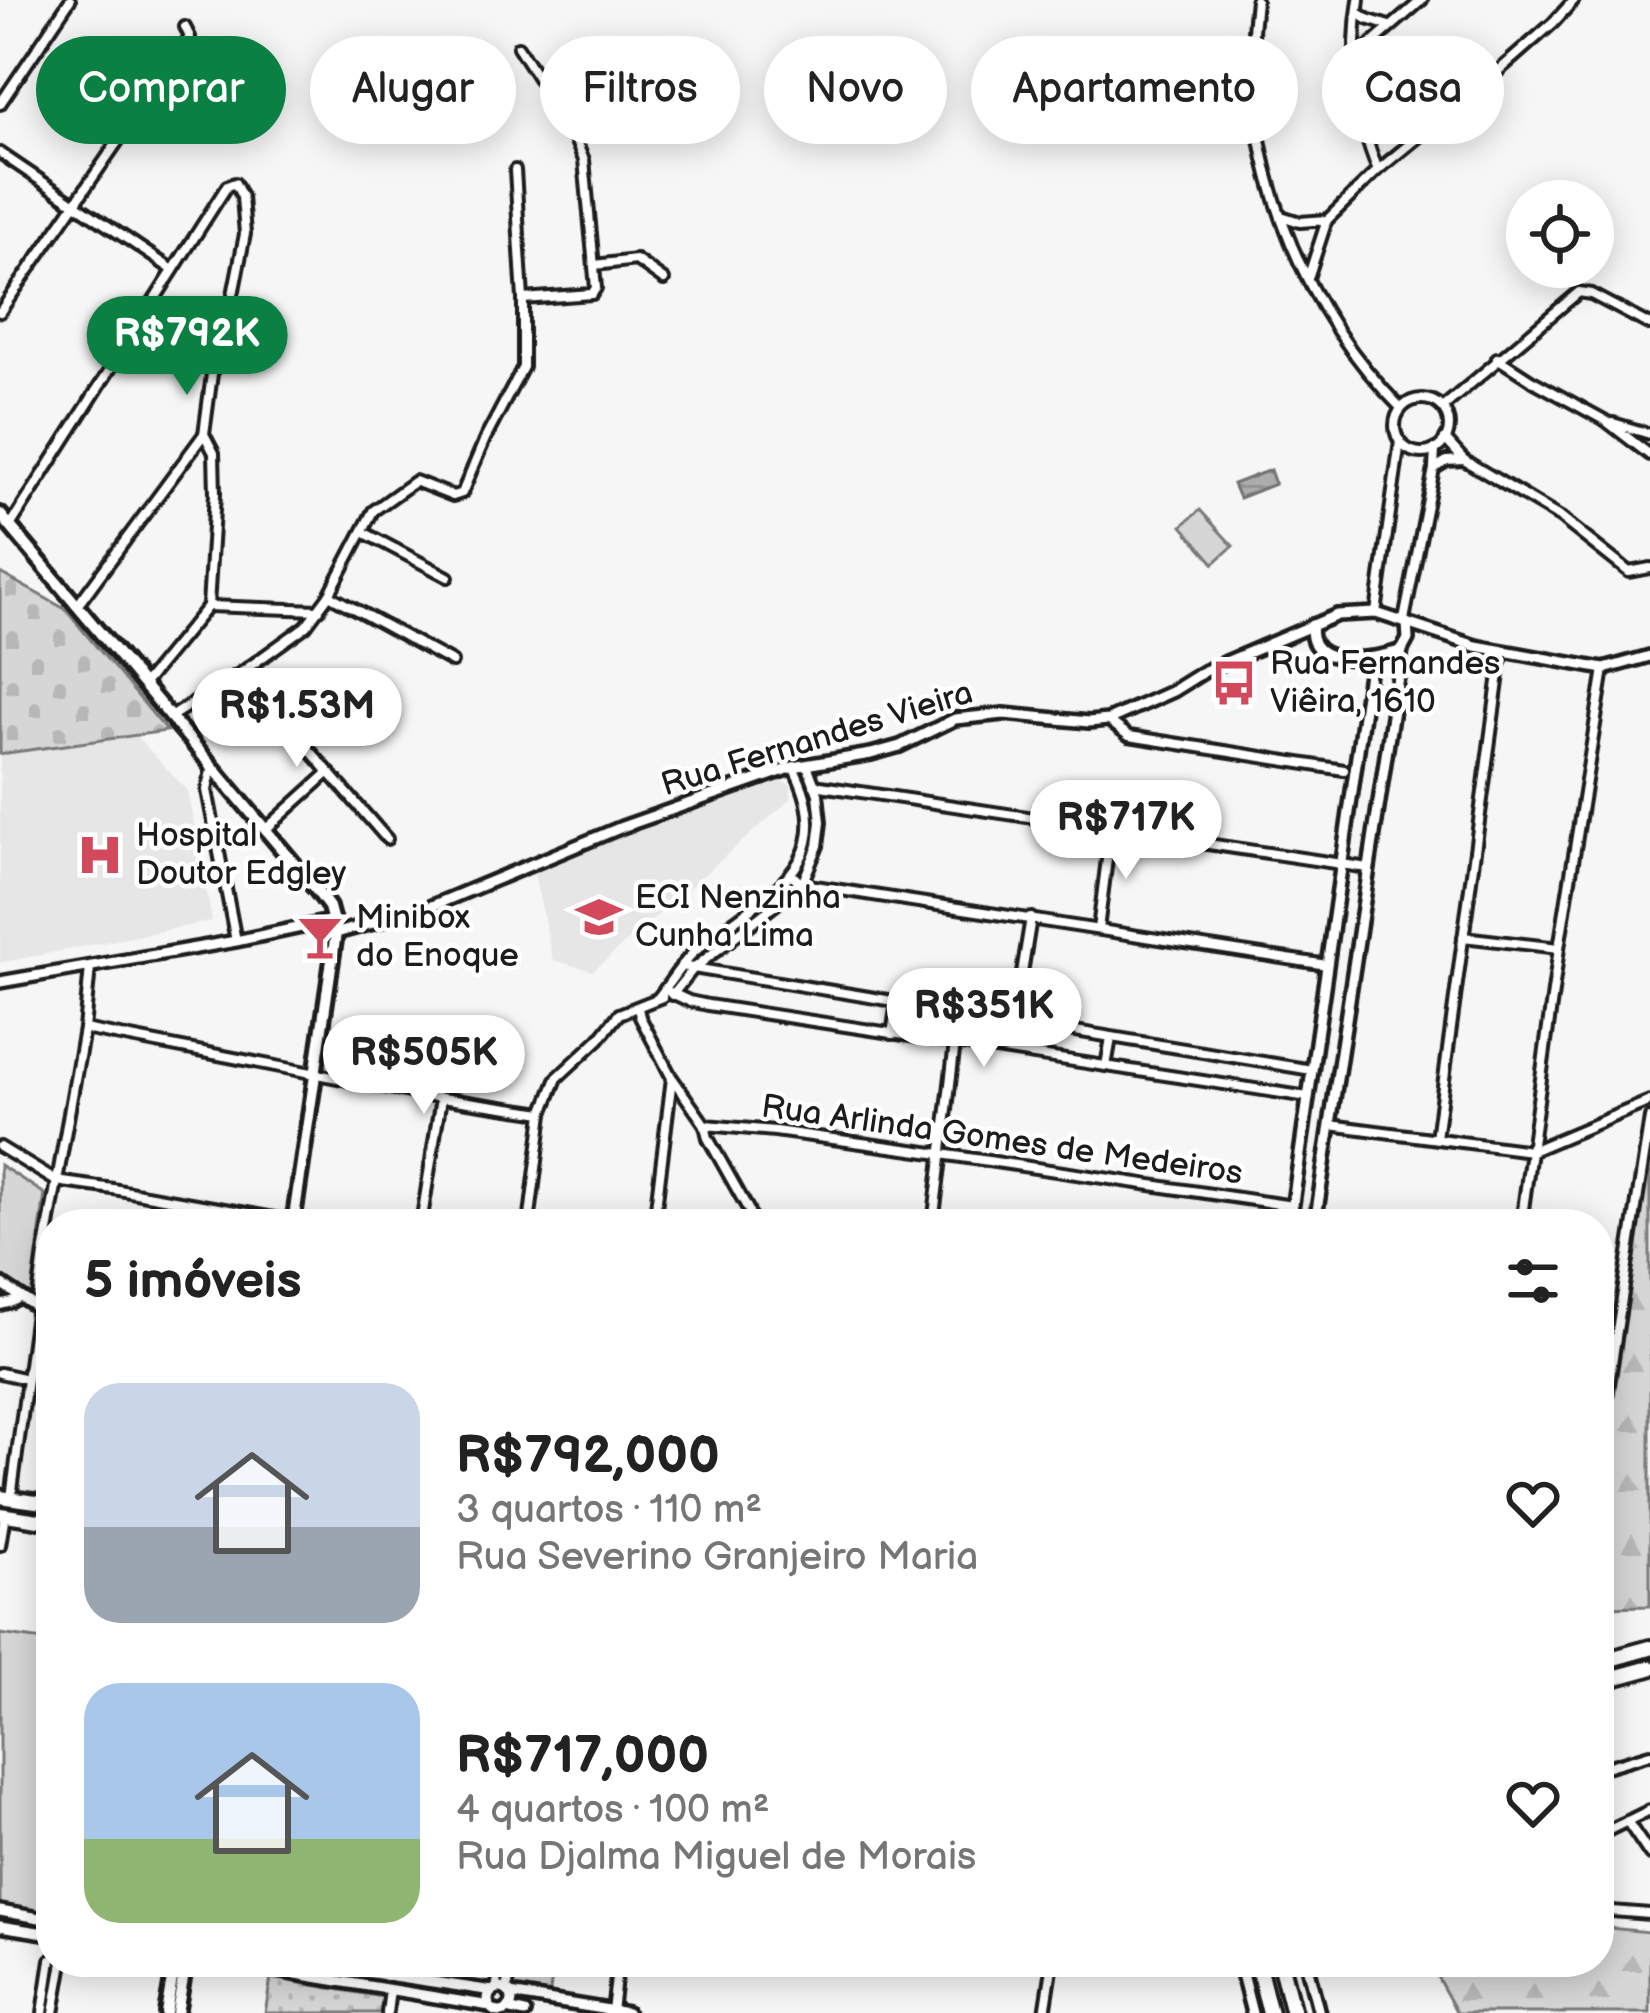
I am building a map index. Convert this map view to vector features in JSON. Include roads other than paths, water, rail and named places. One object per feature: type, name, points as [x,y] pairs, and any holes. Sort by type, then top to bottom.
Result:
[{"type":"highway","points":[[1614,1658],[1650,1648]]},
{"type":"highway","points":[[1614,1678],[1650,1668]]},
{"type":"highway","points":[[1261,1977],[1270,2013]]},
{"type":"highway","points":[[1284,1977],[1293,2013]]},
{"type":"main road","points":[[4,524],[324,900],[335,927],[297,1209]]},
{"type":"main road","points":[[6,1497],[36,1502]]},
{"type":"main road","points":[[2,1515],[36,1520]]},
{"type":"main road","points":[[166,2013],[172,1977]]},
{"type":"main road","points":[[177,2013],[183,1977]]},
{"type":"street","points":[[0,104],[70,0]]},
{"type":"street","points":[[1256,0],[1254,105],[1279,214],[1318,299],[1351,350],[1402,408]]},
{"type":"street","points":[[1356,36],[1359,0]]},
{"type":"street","points":[[1378,36],[1422,0]]},
{"type":"street","points":[[1308,277],[1327,220],[1574,0]]},
{"type":"street","points":[[1357,12],[1389,26]]},
{"type":"street","points":[[0,312],[190,37],[185,27]]},
{"type":"street","points":[[518,47],[569,126],[584,160],[595,265],[592,294],[523,299]]},
{"type":"street","points":[[1370,144],[1378,170]]},
{"type":"street","points":[[0,153],[173,270]]},
{"type":"street","points":[[170,717],[298,633],[329,595],[373,511],[416,481],[453,496],[462,493],[523,367],[515,170]]},
{"type":"street","points":[[4,524],[227,186],[235,183],[244,209],[245,234],[212,374],[204,434],[76,606]]},
{"type":"street","points":[[1279,214],[1300,222],[1327,220]]},
{"type":"street","points":[[595,265],[636,260],[664,280]]},
{"type":"street","points":[[1442,408],[1579,292],[1650,325]]},
{"type":"street","points":[[1497,358],[1606,421],[1650,455]]},
{"type":"street","points":[[1427,399],[1442,408],[1448,423],[1445,439],[1435,449],[1420,453],[1405,447],[1395,428],[1402,408],[1427,399]]},
{"type":"street","points":[[1606,421],[1650,434]]},
{"type":"street","points":[[143,685],[208,606],[215,494],[214,453],[204,434]]},
{"type":"street","points":[[1445,439],[1465,460],[1561,518],[1629,572],[1650,568]]},
{"type":"street","points":[[1400,441],[1376,613],[1502,652],[1604,669],[1650,656]]},
{"type":"street","points":[[1317,1209],[1435,449]]},
{"type":"street","points":[[1434,469],[1447,461],[1465,460]]},
{"type":"street","points":[[363,532],[448,577]]},
{"type":"street","points":[[329,595],[452,662]]},
{"type":"street","points":[[208,606],[319,610]]},
{"type":"street","name":"Rua Fernandes Vieira","points":[[0,982],[422,910],[622,827],[793,767],[900,746],[967,717],[1004,714],[1108,720],[1336,614],[1376,613]]},
{"type":"street","points":[[1312,625],[1312,643],[1318,650],[1371,659],[1402,650]]},
{"type":"street","points":[[1408,639],[1434,633]]},
{"type":"street","points":[[1436,1138],[1502,652]]},
{"type":"street","points":[[1292,1209],[1371,659]]},
{"type":"street","points":[[1523,1209],[1604,669]]},
{"type":"street","points":[[242,672],[386,839]]},
{"type":"street","points":[[1108,720],[1129,736],[1344,770]]},
{"type":"street","points":[[531,1209],[543,1113],[566,1067],[619,1014],[665,994],[802,884],[818,846],[821,821],[807,763]]},
{"type":"street","points":[[212,766],[207,790],[236,940]]},
{"type":"street","points":[[665,994],[693,954],[792,875],[807,842],[809,819],[804,790],[793,767]]},
{"type":"street","points":[[265,830],[328,772]]},
{"type":"street","points":[[814,785],[1368,868]]},
{"type":"street","points":[[1098,929],[1112,828]]},
{"type":"street","points":[[800,858],[811,862]]},
{"type":"street","points":[[792,875],[802,884],[1327,965]]},
{"type":"street","points":[[1014,1022],[1031,918]]},
{"type":"street","points":[[1463,937],[1559,948]]},
{"type":"street","points":[[681,966],[1312,1070]]},
{"type":"street","points":[[52,1209],[84,1029],[90,967]]},
{"type":"street","points":[[665,994],[708,1005],[1308,1096]]},
{"type":"street","points":[[892,1034],[897,1003]]},
{"type":"street","points":[[638,1008],[672,1078],[705,1125],[748,1209]]},
{"type":"street","points":[[1321,1009],[1347,1012]]},
{"type":"street","points":[[84,1029],[441,1098],[543,1113]]},
{"type":"street","points":[[1106,1066],[1111,1038]]},
{"type":"street","points":[[935,1209],[955,1043]]},
{"type":"street","points":[[655,1209],[672,1078]]},
{"type":"street","points":[[423,1209],[441,1098]]},
{"type":"street","points":[[1330,1125],[1531,1150],[1650,1101]]},
{"type":"street","points":[[1614,1330],[1650,1118]]},
{"type":"street","name":"Rua Arlinda Gomes de Medeiros","points":[[705,1125],[775,1131],[1293,1206]]},
{"type":"street","points":[[0,1147],[56,1181],[228,1209]]},
{"type":"street","points":[[0,1282],[36,1305]]},
{"type":"street","points":[[0,1305],[21,1296]]},
{"type":"street","points":[[6,1497],[36,1319]]},
{"type":"street","points":[[0,1373],[27,1379]]},
{"type":"street","points":[[0,1545],[2,1515]]},
{"type":"street","points":[[1614,1765],[1650,1754]]},
{"type":"street","points":[[1614,1828],[1650,1810]]},
{"type":"street","points":[[1627,1821],[1650,1855]]},
{"type":"street","points":[[0,1911],[36,1917]]},
{"type":"street","points":[[1614,1911],[1650,1914]]},
{"type":"street","points":[[0,1926],[36,1932]]},
{"type":"street","points":[[43,2013],[48,1977]]},
{"type":"street","points":[[54,2013],[60,1977]]},
{"type":"street","points":[[313,1977],[526,2013]]},
{"type":"street","points":[[394,1977],[627,2013]]},
{"type":"street","points":[[498,2010],[512,2000],[502,1991],[501,1977]]},
{"type":"street","points":[[498,2010],[489,1996],[502,1991],[507,1977]]},
{"type":"street","points":[[612,2011],[616,1977]]},
{"type":"street","points":[[1045,2013],[1051,1977]]},
{"type":"street","points":[[1243,1977],[1252,2013]]},
{"type":"street","points":[[1310,1977],[1319,2013]]},
{"type":"street","points":[[387,2013],[390,1990]]},
{"type":"place","name":"Rua Fernandes Viêira, 1610","points":[[1234,683]]},
{"type":"place","name":"Hospital Doutor Edgley","points":[[100,855]]},
{"type":"place","name":"ECI Nenzinha Cunha Lima","points":[[599,917]]},
{"type":"place","name":"Minibox do Enoque","points":[[320,937]]}]
